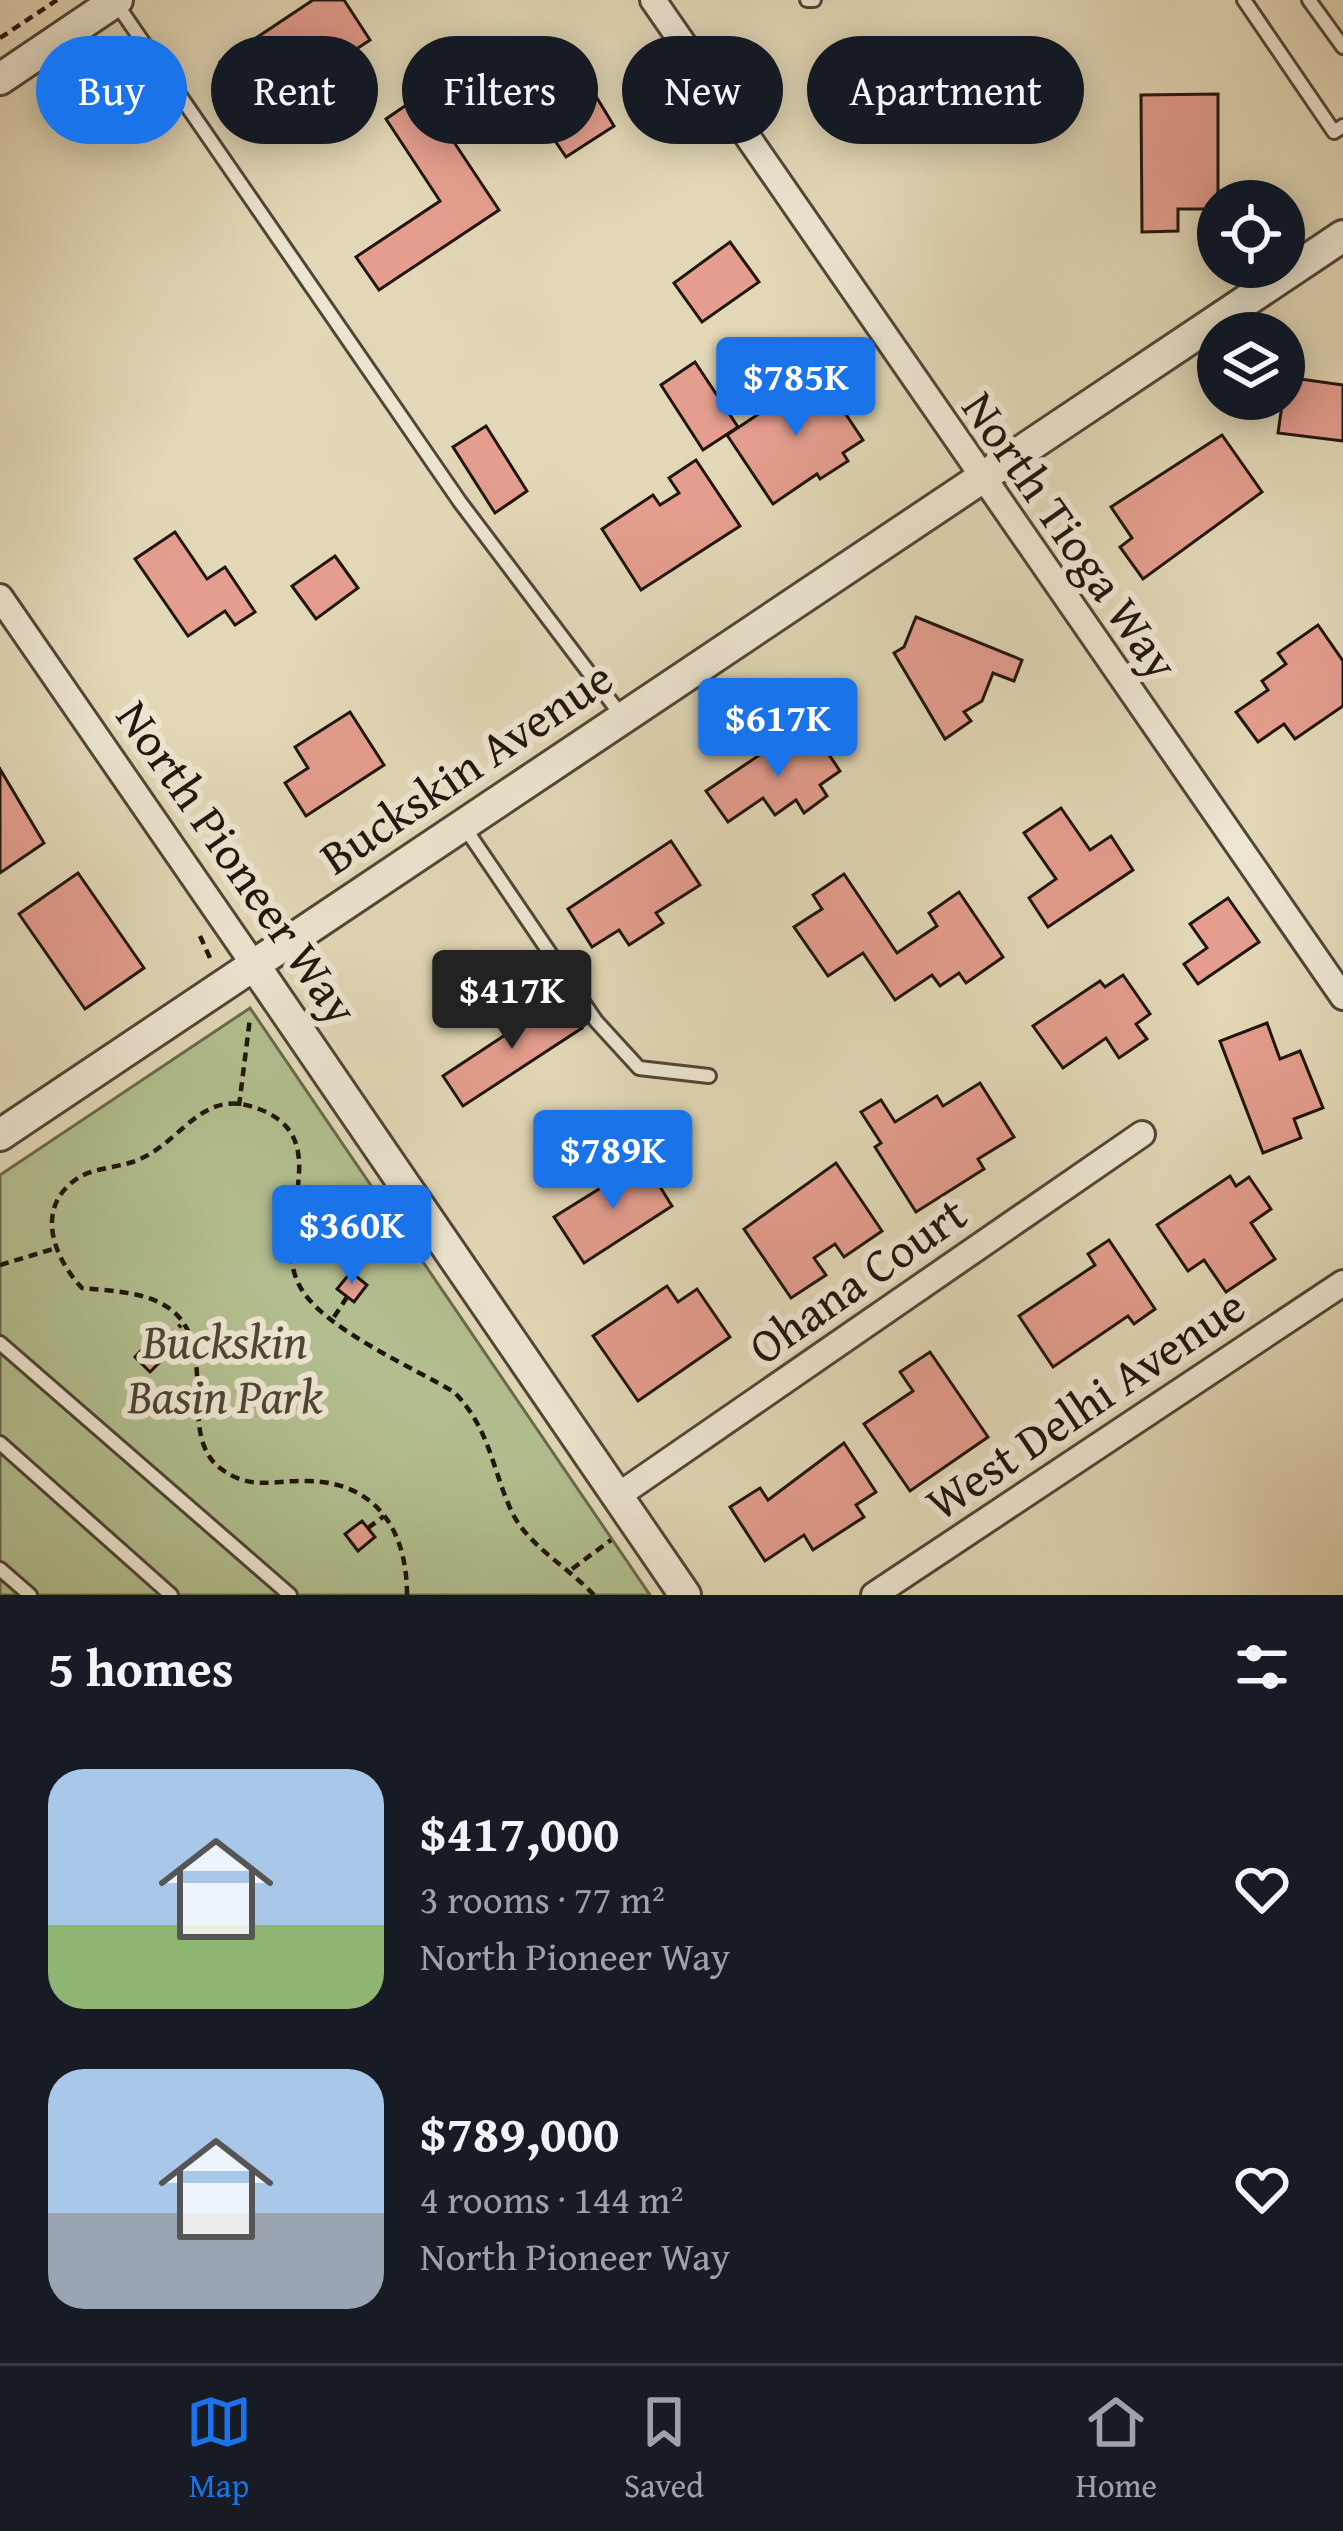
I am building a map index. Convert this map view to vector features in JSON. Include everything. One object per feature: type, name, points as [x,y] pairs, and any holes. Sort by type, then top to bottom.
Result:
[{"type":"street","name":"North Tioga Way","points":[[653,0],[980,480],[1343,998]]},
{"type":"street","points":[[0,79],[116,1]]},
{"type":"street","name":"Buckskin Avenue","points":[[0,1135],[460,822],[1343,236]]},
{"type":"street","name":"North Pioneer Way","points":[[0,597],[685,1595]]},
{"type":"street","name":"Ohana Court","points":[[619,1495],[1142,1134]]},
{"type":"street","name":"West Delhi Avenue","points":[[874,1595],[1343,1283]]},
{"type":"lane","points":[[1244,0],[1334,132],[1343,126]]},
{"type":"lane","points":[[1310,0],[1343,47]]},
{"type":"lane","points":[[116,1],[460,502],[622,716]]},
{"type":"lane","points":[[460,822],[596,1021],[640,1068],[709,1076]]},
{"type":"lane","points":[[0,1343],[290,1595]]},
{"type":"lane","points":[[0,1443],[172,1595]]},
{"type":"lane","points":[[0,1569],[30,1595]]},
{"type":"path","points":[[0,38],[57,0]]},
{"type":"path","points":[[239,1106],[250,1018]]},
{"type":"path","points":[[407,1595],[407,1562],[398,1532],[347,1486],[304,1480],[250,1484],[217,1466],[197,1426],[200,1365],[181,1325],[150,1298],[82,1288],[53,1249],[53,1208],[80,1175],[159,1149],[202,1109],[239,1106],[268,1113],[290,1132],[300,1162],[300,1187],[286,1242],[303,1293],[333,1319],[454,1392],[486,1431],[511,1511],[538,1545],[594,1595]]},
{"type":"path","points":[[0,1265],[53,1249]]},
{"type":"path","points":[[333,1319],[347,1297]]},
{"type":"path","points":[[157,1348],[181,1325]]},
{"type":"path","points":[[368,1528],[384,1516]]},
{"type":"path","points":[[570,1570],[615,1537]]},
{"type":"green space","name":"Buckskin Basin Park","points":[[250,1008],[650,1595],[0,1595],[0,1175]]},
{"type":"building","points":[[313,0],[344,0],[367,36],[259,36]]},
{"type":"building","points":[[1218,94],[1218,180],[1197,180],[1197,209],[1178,209],[1178,231],[1142,232],[1141,95]]},
{"type":"building","points":[[598,100],[614,126],[598,136]]},
{"type":"building","points":[[402,108],[402,143],[386,119]]},
{"type":"building","points":[[402,144],[455,144],[499,210],[379,290],[356,257],[440,201]]},
{"type":"building","points":[[557,144],[586,144],[566,157]]},
{"type":"building","points":[[730,242],[759,282],[702,322],[674,283]]},
{"type":"building","points":[[695,362],[738,427],[703,450],[661,385]]},
{"type":"building","points":[[819,374],[863,440],[843,453],[848,461],[820,479],[817,474],[773,504],[727,435]]},
{"type":"building","points":[[1305,380],[1343,385],[1343,441],[1278,433],[1280,420],[1305,420]]},
{"type":"building","points":[[486,426],[527,491],[495,513],[453,447]]},
{"type":"building","points":[[1222,435],[1262,492],[1143,579],[1120,547],[1132,538],[1111,507]]},
{"type":"building","points":[[696,460],[740,526],[641,590],[602,529],[653,495],[660,505],[679,493],[669,478]]},
{"type":"building","points":[[175,532],[207,579],[225,567],[255,612],[235,625],[225,611],[188,636],[135,559]]},
{"type":"building","points":[[335,556],[358,588],[316,619],[292,586]]},
{"type":"building","points":[[916,617],[1022,660],[1014,681],[993,673],[982,701],[964,712],[971,721],[945,739],[894,653],[904,647]]},
{"type":"building","points":[[1318,625],[1343,661],[1343,706],[1295,739],[1284,724],[1258,742],[1236,712],[1268,690],[1262,681],[1286,664],[1278,653]]},
{"type":"building","points":[[350,712],[384,765],[306,816],[285,783],[308,768],[295,747]]},
{"type":"building","points":[[813,731],[840,771],[820,785],[827,796],[804,813],[796,800],[775,815],[763,798],[728,822],[706,791],[764,752],[770,760]]},
{"type":"building","points":[[0,769],[44,843],[0,873]]},
{"type":"building","points":[[1061,808],[1090,850],[1111,836],[1133,870],[1048,927],[1029,898],[1056,879],[1024,833]]},
{"type":"building","points":[[671,841],[700,885],[656,913],[663,923],[629,945],[619,930],[592,947],[568,909]]},
{"type":"building","points":[[78,873],[144,968],[85,1009],[19,914]]},
{"type":"building","points":[[844,874],[897,953],[937,926],[929,913],[959,892],[1003,957],[966,983],[959,973],[940,986],[932,975],[895,1000],[863,953],[828,976],[794,927],[822,909],[813,895]]},
{"type":"building","points":[[1228,898],[1259,942],[1198,984],[1184,964],[1207,948],[1190,924]]},
{"type":"building","points":[[1123,975],[1150,1014],[1136,1024],[1147,1039],[1119,1058],[1106,1038],[1063,1068],[1033,1026],[1100,981],[1105,987]]},
{"type":"building","points":[[561,998],[582,1028],[463,1106],[443,1076]]},
{"type":"building","points":[[1267,1023],[1280,1059],[1300,1051],[1323,1108],[1294,1119],[1301,1138],[1263,1153],[1220,1041]]},
{"type":"building","points":[[980,1083],[1014,1137],[978,1159],[984,1169],[916,1212],[875,1147],[881,1143],[861,1112],[881,1100],[895,1122],[937,1096],[943,1106]]},
{"type":"building","points":[[644,1161],[672,1206],[584,1263],[554,1217]]},
{"type":"building","points":[[836,1163],[882,1231],[844,1257],[835,1244],[814,1258],[826,1275],[791,1298],[744,1229]]},
{"type":"building","points":[[1230,1176],[1236,1186],[1249,1177],[1271,1209],[1251,1223],[1275,1259],[1226,1292],[1204,1260],[1188,1271],[1157,1225]]},
{"type":"building","points":[[1109,1240],[1155,1309],[1134,1324],[1128,1316],[1053,1367],[1019,1316],[1095,1265],[1088,1254]]},
{"type":"building","points":[[351,1272],[367,1285],[354,1302],[337,1289]]},
{"type":"building","points":[[667,1286],[678,1302],[697,1289],[730,1337],[638,1401],[593,1336]]},
{"type":"building","points":[[150,1341],[165,1357],[150,1372],[135,1357]]},
{"type":"building","points":[[930,1352],[988,1437],[910,1491],[864,1424],[913,1391],[900,1372]]},
{"type":"building","points":[[844,1443],[876,1492],[856,1505],[864,1517],[813,1550],[804,1535],[765,1561],[730,1507],[760,1488],[768,1500]]},
{"type":"building","points":[[362,1521],[375,1537],[358,1551],[345,1534]]}]
